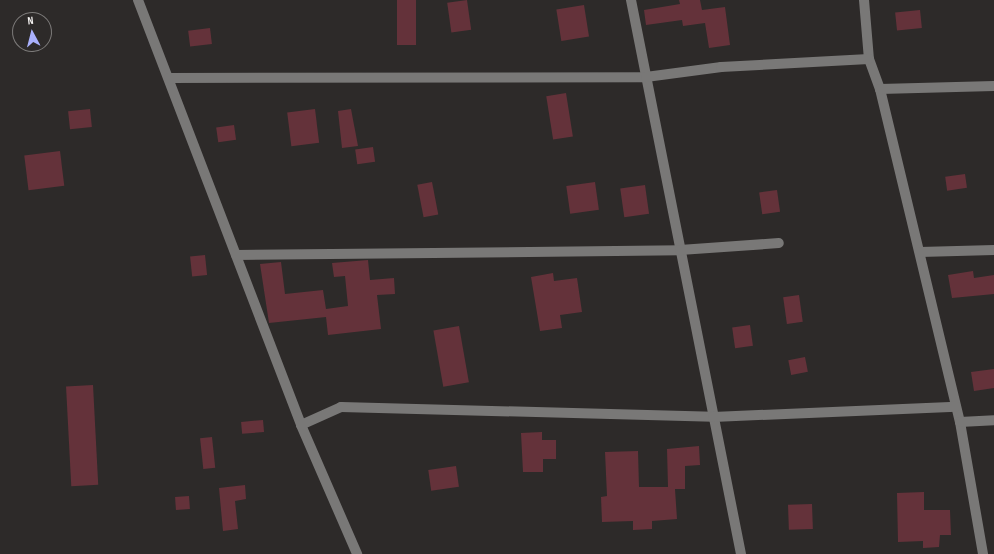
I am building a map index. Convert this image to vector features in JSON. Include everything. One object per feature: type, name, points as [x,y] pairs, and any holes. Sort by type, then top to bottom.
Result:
[{"type":"street","points":[[138,0],[301,424],[357,554]]},
{"type":"street","points":[[631,0],[741,554]]},
{"type":"street","points":[[864,0],[869,59],[880,89],[960,422],[983,554]]},
{"type":"street","points":[[169,78],[646,77],[721,67],[869,59]]},
{"type":"street","points":[[880,89],[994,86]]},
{"type":"street","points":[[236,255],[680,250],[779,243]]},
{"type":"street","points":[[920,252],[994,250]]},
{"type":"street","points":[[301,424],[340,407],[713,417],[956,407]]},
{"type":"street","points":[[960,422],[994,420]]},
{"type":"building","points":[[397,0],[416,0],[416,45],[397,45]]},
{"type":"building","points":[[467,0],[471,30],[451,32],[447,3]]},
{"type":"building","points":[[679,0],[700,0],[702,10],[725,7],[730,45],[709,48],[705,23],[683,26],[682,20],[646,25],[644,10],[680,4]]},
{"type":"building","points":[[584,5],[589,37],[561,41],[556,9]]},
{"type":"building","points":[[920,10],[922,28],[897,31],[895,13]]},
{"type":"building","points":[[210,28],[212,44],[190,47],[188,31]]},
{"type":"building","points":[[566,93],[573,136],[553,140],[546,96]]},
{"type":"building","points":[[90,109],[92,127],[70,129],[68,111]]},
{"type":"building","points":[[315,109],[319,143],[291,146],[287,112]]},
{"type":"building","points":[[351,109],[358,146],[342,148],[338,111]]},
{"type":"building","points":[[234,125],[236,140],[218,142],[216,128]]},
{"type":"building","points":[[373,147],[375,162],[357,164],[355,150]]},
{"type":"building","points":[[60,151],[64,186],[29,190],[24,155]]},
{"type":"building","points":[[965,174],[967,188],[947,191],[945,177]]},
{"type":"building","points":[[432,182],[438,214],[424,217],[417,185]]},
{"type":"building","points":[[595,182],[599,210],[570,214],[566,186]]},
{"type":"building","points":[[645,185],[649,214],[624,217],[620,188]]},
{"type":"building","points":[[777,190],[780,212],[762,214],[759,193]]},
{"type":"building","points":[[205,255],[207,275],[192,276],[190,257]]},
{"type":"building","points":[[368,260],[370,280],[394,278],[395,294],[377,295],[381,329],[328,335],[326,317],[269,323],[260,264],[281,262],[285,294],[323,290],[326,309],[348,306],[345,276],[334,277],[332,263]]},
{"type":"building","points":[[973,271],[974,278],[994,275],[994,294],[952,298],[948,275]]},
{"type":"building","points":[[553,273],[554,281],[577,278],[582,312],[560,315],[562,328],[540,331],[531,277]]},
{"type":"building","points":[[799,295],[803,322],[787,324],[783,297]]},
{"type":"building","points":[[750,325],[753,346],[735,348],[732,328]]},
{"type":"building","points":[[459,326],[469,382],[443,387],[433,331]]},
{"type":"building","points":[[805,357],[808,372],[791,375],[788,360]]},
{"type":"building","points":[[994,369],[994,388],[974,391],[971,372]]},
{"type":"building","points":[[93,385],[98,485],[71,486],[66,386]]},
{"type":"building","points":[[263,420],[264,432],[242,434],[241,422]]},
{"type":"building","points":[[542,432],[542,440],[556,440],[556,459],[543,459],[543,472],[523,472],[521,433]]},
{"type":"building","points":[[212,437],[215,468],[203,469],[200,438]]},
{"type":"building","points":[[699,446],[700,465],[685,466],[685,489],[675,489],[677,519],[652,521],[652,529],[633,530],[633,521],[602,522],[601,497],[607,496],[605,452],[638,451],[639,487],[668,487],[667,449]]},
{"type":"building","points":[[456,466],[459,487],[431,491],[428,470]]},
{"type":"building","points":[[245,485],[246,499],[235,501],[238,529],[223,531],[219,488]]},
{"type":"building","points":[[924,492],[924,510],[950,510],[951,535],[940,535],[939,547],[923,548],[923,541],[898,542],[897,493]]},
{"type":"building","points":[[189,496],[190,509],[176,510],[175,497]]},
{"type":"building","points":[[812,504],[813,529],[789,530],[788,505]]}]
